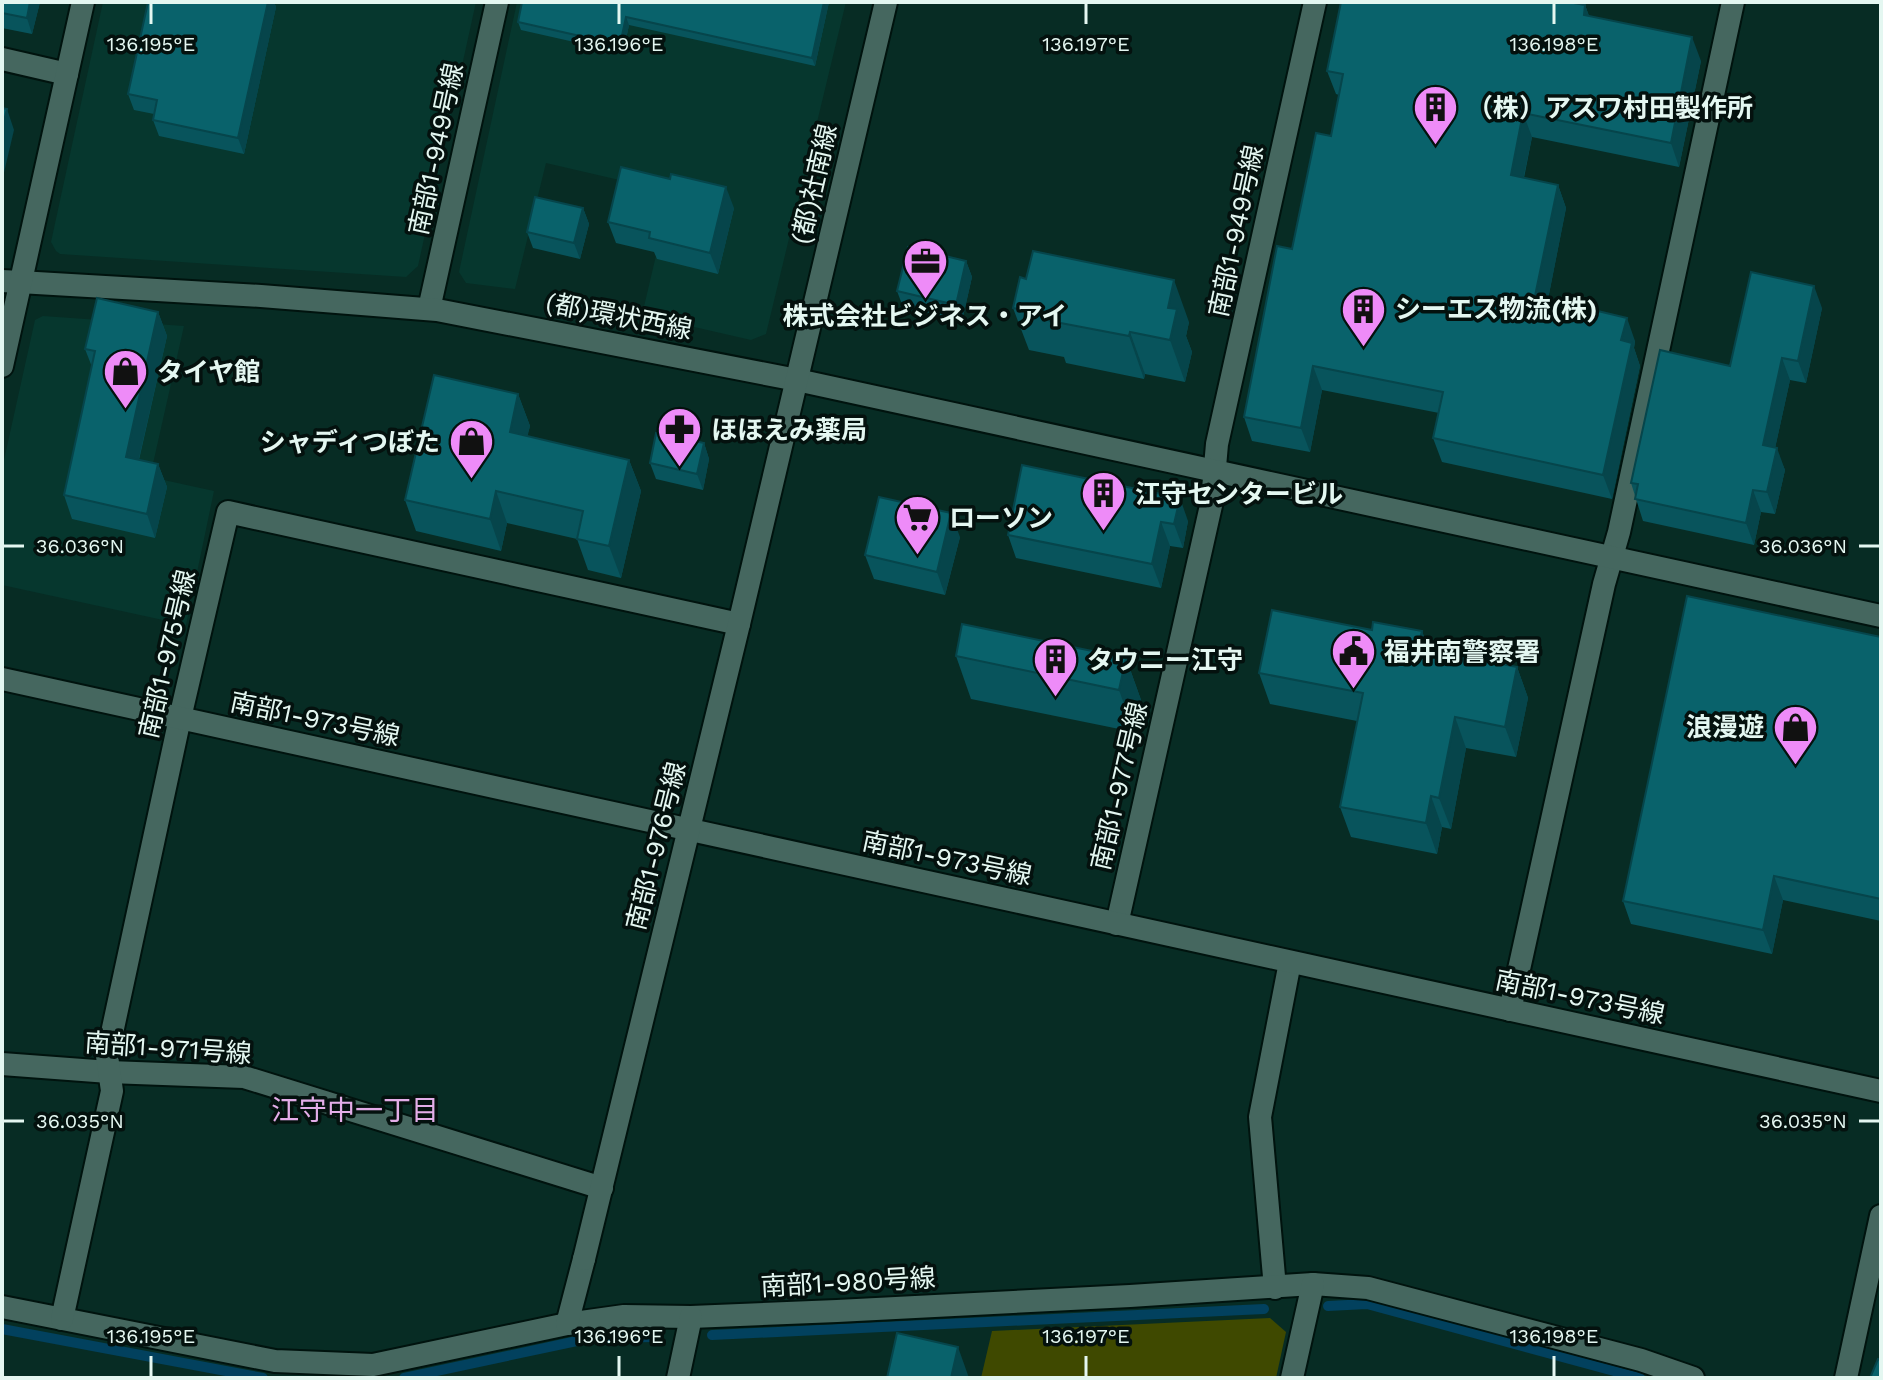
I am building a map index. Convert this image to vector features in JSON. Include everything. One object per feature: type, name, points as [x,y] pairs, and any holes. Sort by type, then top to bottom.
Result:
[{"type":"street","points":[[2,366],[11,281],[67,74],[83,2]]},
{"type":"street","name":"南部1-949号線","points":[[429,309],[497,2]]},
{"type":"street","name":"(都)社南線","points":[[797,380],[886,2]]},
{"type":"street","name":"南部1-949号線","points":[[1215,472],[1217,444],[1315,2]]},
{"type":"street","points":[[1510,1010],[1733,2]]},
{"type":"street","points":[[2,59],[67,74]]},
{"type":"street","name":"(都)環状西線","points":[[11,281],[429,309],[797,380],[1881,616]]},
{"type":"street","name":"南部1-976号線","points":[[567,1324],[797,380]]},
{"type":"street","name":"南部1-977号線","points":[[1117,924],[1212,501],[1215,472]]},
{"type":"street","name":"南部1-975号線","points":[[62,1319],[112,1091],[107,1056],[228,512],[739,624]]},
{"type":"street","name":"南部1-973号線","points":[[2,679],[1881,1091]]},
{"type":"street","points":[[1275,1288],[1260,1117],[1290,962]]},
{"type":"street","name":"南部1-971号線","points":[[2,1064],[244,1077],[602,1188]]},
{"type":"street","points":[[1846,1378],[1881,1216]]},
{"type":"street","points":[[1292,1378],[1313,1284]]},
{"type":"street","name":"南部1-980号線","points":[[2,1307],[275,1361],[373,1365],[567,1324],[624,1316],[691,1317],[1313,1284],[1368,1288],[1641,1360],[1693,1378]]},
{"type":"street","points":[[678,1378],[691,1317]]},
{"type":"shaded area","points":[[103,2],[476,2],[418,266],[406,277],[60,254],[56,251],[51,242]]},
{"type":"shaded area","points":[[517,2],[846,2],[766,334],[751,340],[642,315],[671,192],[546,163],[515,289],[466,283],[459,272]]},
{"type":"shaded area","points":[[43,316],[184,326],[150,477],[214,491],[186,625],[2,585],[2,469],[35,320]]},
{"type":"green space","points":[[1270,1318],[1286,1332],[1276,1378],[981,1378],[992,1331]]},
{"type":"building","points":[[2,2],[30,2],[27,18],[2,13]]},
{"type":"building","points":[[148,2],[268,2],[238,138],[153,120],[157,100],[128,94]]},
{"type":"building","points":[[522,2],[824,2],[812,58],[626,17],[620,45],[518,22]]},
{"type":"building","points":[[1341,2],[1568,2],[1585,5],[1584,15],[1692,37],[1671,143],[1523,113],[1511,175],[1558,185],[1535,296],[1627,318],[1621,340],[1632,343],[1603,475],[1433,438],[1443,392],[1313,366],[1301,428],[1244,417],[1277,246],[1292,249],[1316,133],[1331,136],[1343,74],[1327,71]]},
{"type":"building","points":[[2,108],[7,109],[2,129]]},
{"type":"building","points":[[621,167],[670,179],[671,174],[726,187],[710,253],[649,238],[650,232],[608,222]]},
{"type":"building","points":[[535,197],[583,208],[574,243],[527,232]]},
{"type":"building","points":[[908,247],[966,261],[956,305],[897,291]]},
{"type":"building","points":[[1033,251],[1174,280],[1168,308],[1177,309],[1170,340],[1130,332],[1129,336],[1050,321],[1051,316],[1013,308],[1020,277],[1026,279]]},
{"type":"building","points":[[1751,272],[1814,286],[1798,361],[1782,358],[1763,445],[1777,448],[1767,492],[1753,490],[1746,523],[1635,499],[1638,484],[1631,483],[1660,350],[1730,366]]},
{"type":"building","points":[[97,298],[158,312],[126,457],[158,464],[147,514],[64,495],[95,351],[85,349]]},
{"type":"building","points":[[434,375],[518,394],[510,432],[629,460],[609,546],[577,539],[583,511],[496,491],[490,519],[405,500]]},
{"type":"building","points":[[656,433],[704,443],[697,474],[650,463]]},
{"type":"building","name":"江守センタービル","points":[[1022,465],[1180,498],[1174,524],[1161,522],[1152,564],[1008,535]]},
{"type":"building","points":[[879,497],[951,513],[937,572],[865,555]]},
{"type":"building","points":[[1687,596],[1881,637],[1881,899],[1774,876],[1763,930],[1623,901]]},
{"type":"building","points":[[1272,610],[1372,630],[1373,622],[1422,631],[1418,647],[1517,667],[1505,727],[1455,717],[1439,798],[1431,796],[1426,823],[1340,807],[1363,693],[1259,673]]},
{"type":"building","points":[[962,624],[1126,658],[1119,690],[956,656]]},
{"type":"building","points":[[897,1333],[958,1347],[951,1378],[887,1378]]},
{"type":"building","points":[[1878,1359],[1881,1360],[1881,1378],[1870,1378]]},
{"type":"waterway","points":[[1328,1306],[1367,1304],[1640,1378]]},
{"type":"waterway","points":[[712,1335],[1264,1309]]},
{"type":"waterway","points":[[2,1329],[263,1378]]},
{"type":"waterway","points":[[404,1378],[591,1338],[655,1337]]},
{"type":"place","name":"（株）アスワ村田製作所","points":[[1436,147]]},
{"type":"place","name":"株式会社ビジネス・アイ","points":[[925,300]]},
{"type":"place","name":"シーエス物流(株)","points":[[1364,348]]},
{"type":"place","name":"タイヤ館","points":[[126,411]]},
{"type":"place","name":"ほほえみ薬局","points":[[680,469]]},
{"type":"place","name":"シャディつぼた","points":[[471,481]]},
{"type":"place","name":"江守センタービル","points":[[1104,533]]},
{"type":"place","name":"ローソン","points":[[918,557]]},
{"type":"place","name":"福井南警察署","points":[[1353,691]]},
{"type":"place","name":"タウニー江守","points":[[1056,699]]},
{"type":"place","name":"浪漫遊","points":[[1795,766]]},
{"type":"district","name":"江守中一丁目","points":[[355,1110]]}]
